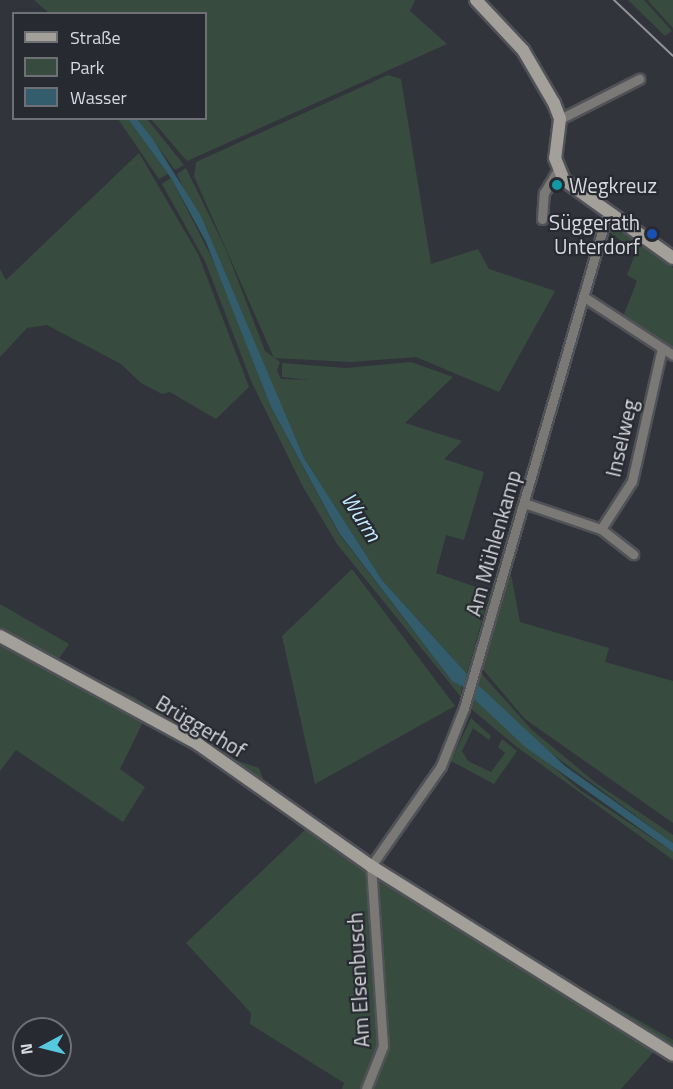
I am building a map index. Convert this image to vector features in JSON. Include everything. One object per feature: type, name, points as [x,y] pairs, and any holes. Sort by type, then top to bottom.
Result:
[{"type":"main road","points":[[476,0],[523,50],[560,119],[558,170],[608,211],[673,258]]},
{"type":"main road","name":"Brüggerhof","points":[[0,636],[198,744],[371,866],[673,1055]]},
{"type":"street","points":[[560,119],[639,79]]},
{"type":"street","points":[[542,219],[544,193],[558,170]]},
{"type":"street","name":"Am Mühlenkamp","points":[[371,866],[441,766],[468,695],[608,211]]},
{"type":"street","points":[[584,297],[673,355]]},
{"type":"street","name":"Inselweg","points":[[601,529],[632,481],[662,348]]},
{"type":"street","points":[[524,503],[601,529],[633,554]]},
{"type":"street","name":"Am Elsenbusch","points":[[366,1089],[383,1046],[371,866]]},
{"type":"green space","points":[[34,0],[415,0],[410,11],[447,44],[187,161],[152,120],[207,120],[207,12],[48,12]]},
{"type":"green space","points":[[628,0],[644,0],[672,31],[665,36]]},
{"type":"green space","points":[[648,0],[673,0],[673,28],[650,3]]},
{"type":"green space","points":[[388,75],[401,79],[431,264],[478,249],[489,269],[555,291],[499,392],[416,357],[351,362],[274,358],[194,176],[196,162]]},
{"type":"green space","points":[[119,120],[129,120],[168,174],[159,179]]},
{"type":"green space","points":[[138,120],[148,120],[184,165],[175,170]]},
{"type":"green space","points":[[139,153],[198,254],[249,387],[216,419],[170,392],[162,394],[141,383],[121,364],[47,325],[27,328],[0,357],[0,269],[6,280]]},
{"type":"green space","points":[[186,168],[227,252],[265,351],[280,362],[277,371],[281,379],[311,380],[282,377],[282,363],[346,368],[411,362],[453,377],[405,423],[462,441],[444,459],[484,472],[464,540],[446,535],[436,573],[490,592],[467,674],[382,580],[304,458],[177,174]]},
{"type":"green space","points":[[171,178],[219,272],[271,407],[339,534],[452,681],[462,683],[461,697],[337,544],[302,485],[252,383],[205,261],[162,184]]},
{"type":"green space","points":[[613,222],[673,268],[673,349],[623,317],[637,281],[627,275],[636,252],[608,231]]},
{"type":"green space","points":[[352,569],[455,706],[315,784],[282,636]]},
{"type":"green space","points":[[511,574],[520,622],[609,648],[605,662],[673,681],[673,823],[525,719],[481,667]]},
{"type":"green space","points":[[0,604],[69,644],[58,660],[134,697],[235,760],[259,768],[264,781],[349,847],[233,763],[0,631]]},
{"type":"green space","points":[[0,640],[145,718],[120,769],[145,787],[123,822],[16,750],[0,771]]},
{"type":"green space","points":[[481,673],[532,730],[596,783],[673,835],[673,843],[533,740],[477,684]]},
{"type":"green space","points":[[474,699],[580,790],[673,852],[673,860],[517,747],[470,708]]},
{"type":"green space","points":[[471,718],[491,736],[489,740],[473,728],[462,751],[468,761],[491,772],[505,753],[498,747],[502,739],[517,751],[494,784],[451,761]]},
{"type":"green space","points":[[178,737],[424,907],[657,1048],[621,1089],[342,1089],[344,1083],[250,1024],[251,1013],[186,943],[306,829]]},
{"type":"green space","points":[[520,952],[673,1040],[673,1050],[658,1038]]},
{"type":"water","points":[[129,120],[138,120],[152,138],[201,216],[304,458],[382,580],[467,674],[464,687],[452,681],[339,533],[271,407],[206,242],[171,178]]},
{"type":"water","points":[[477,684],[565,766],[673,843],[673,852],[524,746],[474,699]]},
{"type":"railway","points":[[614,0],[673,56]]},
{"type":"place","name":"Wegkreuz","points":[[557,185]]},
{"type":"place","name":"Süggerath Unterdorf","points":[[652,234]]},
{"type":"water label","name":"Wurm","points":[[361,517]]}]
